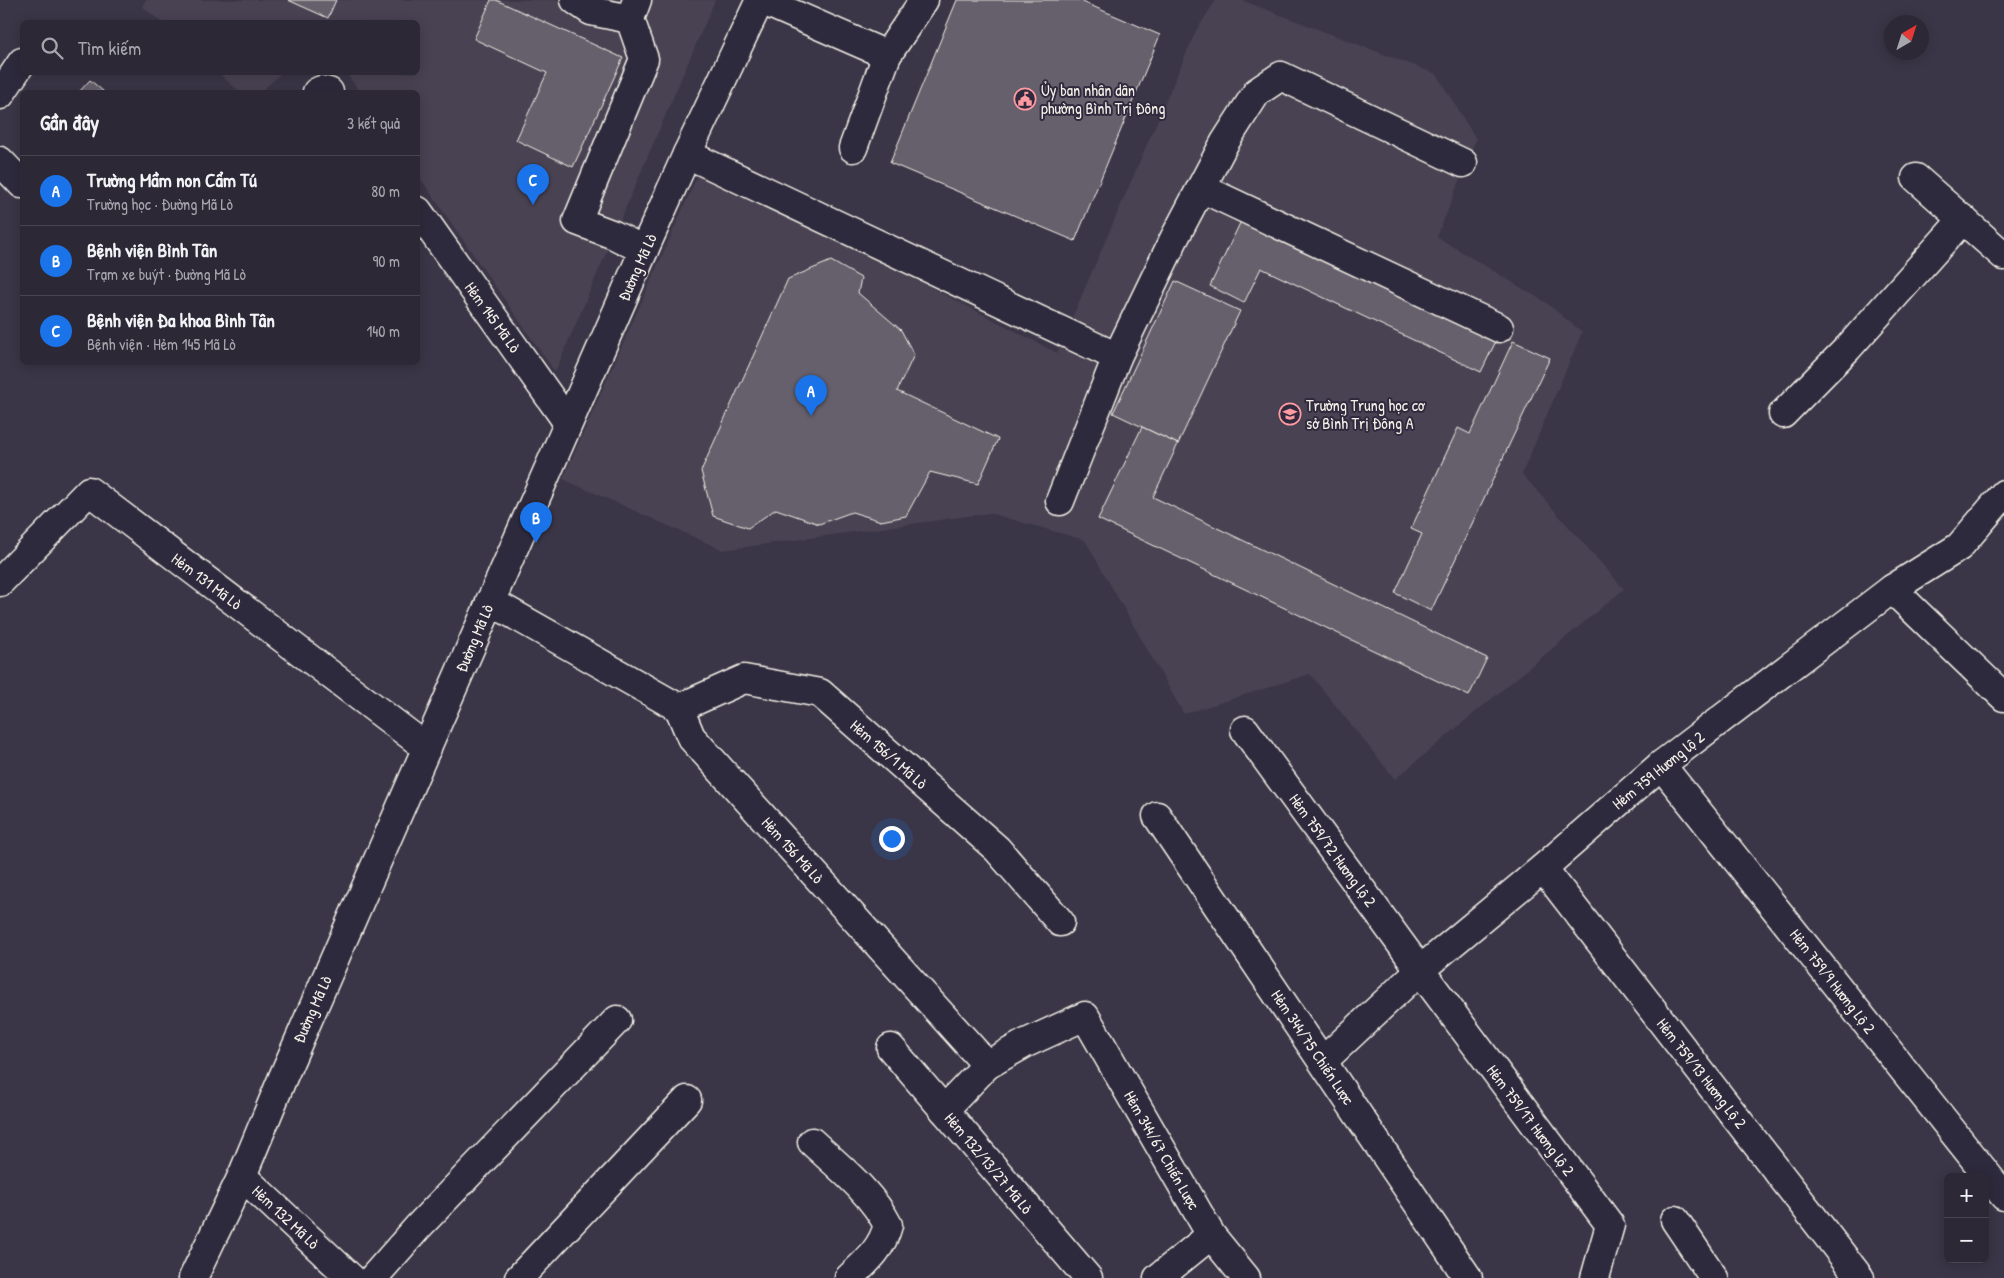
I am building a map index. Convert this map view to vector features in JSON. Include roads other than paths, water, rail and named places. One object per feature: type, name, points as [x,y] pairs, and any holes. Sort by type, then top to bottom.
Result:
[{"type":"street","points":[[575,0],[591,10],[633,10],[644,60],[578,221],[614,235],[644,250]]},
{"type":"street","points":[[761,0],[887,55]]},
{"type":"street","name":"Đường Mã Lò","points":[[192,1278],[242,1176],[283,1077],[644,250],[687,154],[761,0]]},
{"type":"street","points":[[853,148],[887,55],[924,0]]},
{"type":"street","points":[[0,95],[20,65]]},
{"type":"street","points":[[1060,501],[1117,357],[1174,239],[1225,142],[1257,92],[1281,76],[1463,163]]},
{"type":"street","points":[[687,154],[1117,357]]},
{"type":"street","points":[[0,161],[20,182]]},
{"type":"street","points":[[1916,178],[2004,256]]},
{"type":"street","points":[[1201,188],[1499,328]]},
{"type":"street","name":"Hẻm 145 Mã Lò","points":[[420,215],[568,423]]},
{"type":"street","points":[[1783,414],[1848,348],[1963,219]]},
{"type":"street","name":"Hẻm 131 Mã Lò","points":[[0,582],[89,491],[427,748]]},
{"type":"street","name":"Hẻm 759 Hương lộ 2","points":[[1323,1060],[1420,970],[1544,868],[1661,765],[1892,589],[1959,547],[2004,494]]},
{"type":"street","points":[[1892,589],[2004,697]]},
{"type":"street","points":[[490,601],[679,708]]},
{"type":"street","name":"Hẻm 156/1 Mã Lò","points":[[679,708],[744,679],[820,693],[997,849],[1060,922]]},
{"type":"street","name":"Hẻm 156 Mã Lò","points":[[679,708],[691,737],[987,1065]]},
{"type":"street","name":"Hẻm 759/72 Hương lộ 2","points":[[1245,730],[1420,970]]},
{"type":"street","name":"Hẻm 759/9 Hương Lộ 2","points":[[1661,765],[2004,1196]]},
{"type":"street","name":"Hẻm 344/75 Chiến Lược","points":[[1157,816],[1468,1278]]},
{"type":"street","name":"Hẻm 759/13 Hương Lộ 2","points":[[1544,868],[1860,1278]]},
{"type":"street","name":"Hẻm 759/17 Hương lộ 2","points":[[1420,970],[1610,1225],[1595,1278]]},
{"type":"street","name":"Hẻm 344/67 Chiến Lược","points":[[987,1065],[1024,1044],[1085,1016],[1211,1235],[1246,1278]]},
{"type":"street","points":[[373,1278],[418,1227],[617,1020]]},
{"type":"street","name":"Hẻm 132/13/27 Mã Lò","points":[[891,1048],[1088,1278]]},
{"type":"street","points":[[944,1110],[987,1065]]},
{"type":"street","points":[[519,1278],[687,1100]]},
{"type":"street","points":[[812,1142],[862,1189],[880,1210],[888,1225],[884,1240],[867,1261],[849,1278]]},
{"type":"street","name":"Hẻm 132 Mã Lò","points":[[242,1176],[351,1278]]},
{"type":"street","points":[[1675,1220],[1714,1278]]},
{"type":"street","points":[[1158,1278],[1211,1235]]},
{"type":"place","name":"Ủy ban nhân dân phường Bình Trị Đông","points":[[1025,99]]},
{"type":"place","name":"Bệnh viện Đa khoa Bình Tân","points":[[533,205]]},
{"type":"place","name":"Trường Trung học cơ sở Bình Trị Đông A","points":[[1290,414]]},
{"type":"place","name":"Trường Mầm non Cẩm Tú","points":[[811,416]]},
{"type":"place","name":"Bệnh viện Bình Tân","points":[[536,543]]}]
